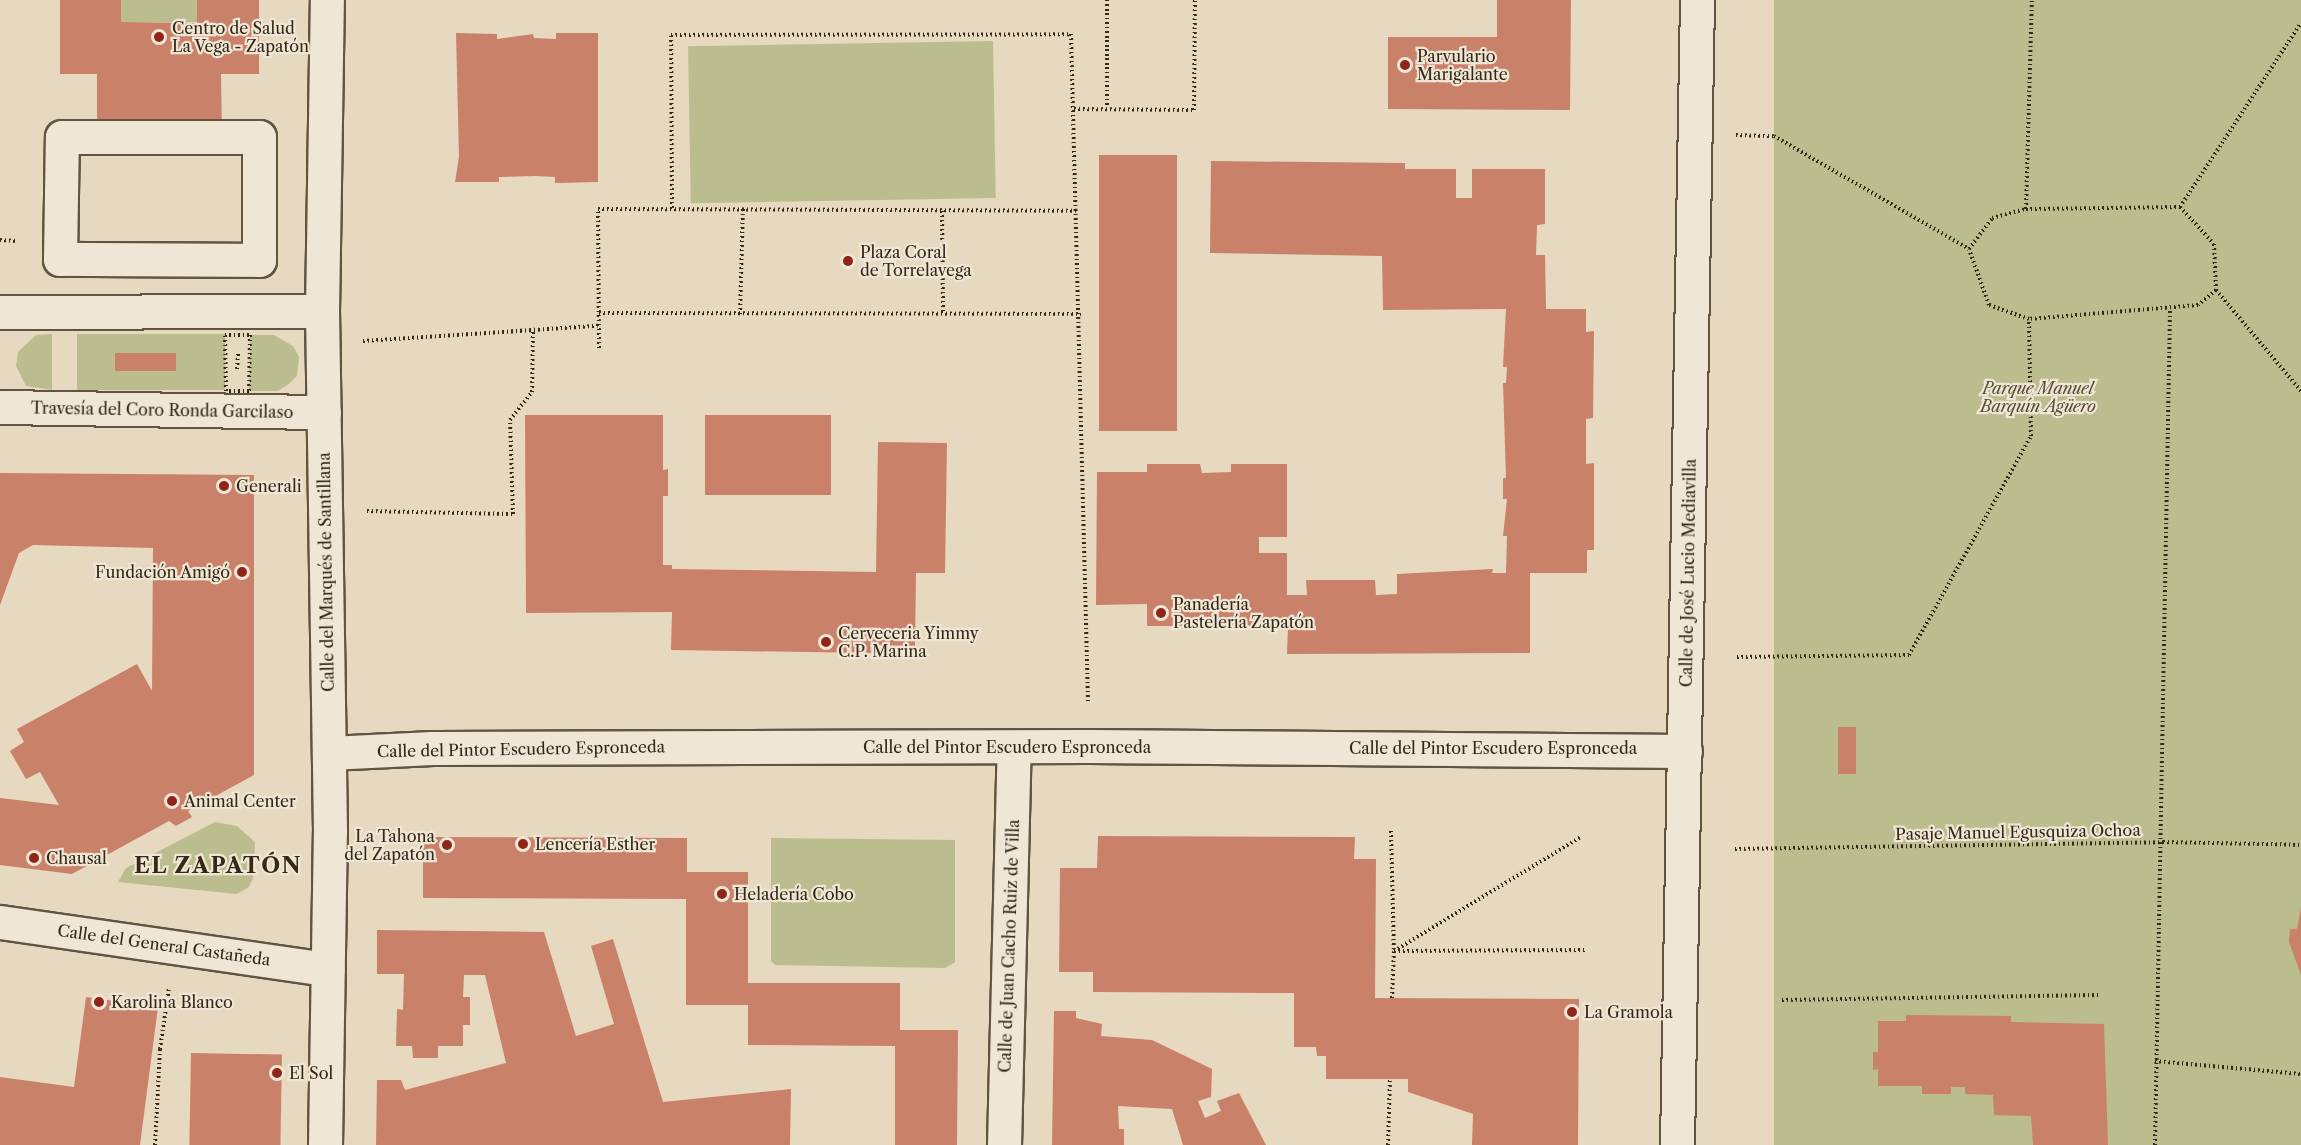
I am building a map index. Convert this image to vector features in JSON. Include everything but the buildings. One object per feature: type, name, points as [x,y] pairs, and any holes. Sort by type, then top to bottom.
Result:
[{"type":"street","name":"Calle del Marqués de Santillana","points":[[325,1145],[329,753],[322,311],[327,0]]},
{"type":"street","name":"Calle de José Lucio Mediavilla","points":[[1677,1145],[1697,134],[1697,0]]},
{"type":"street","points":[[62,137],[259,137],[259,260],[60,260],[62,137]]},
{"type":"street","points":[[0,312],[238,324],[322,311]]},
{"type":"street","name":"Travesía del Coro Ronda Garcilaso","points":[[0,407],[237,402],[324,412]]},
{"type":"street","name":"Calle del Pintor Escudero Espronceda","points":[[329,753],[444,747],[1014,747],[1685,751]]},
{"type":"street","name":"Calle de Juan Cacho Ruiz de Villa","points":[[1004,1145],[1014,747]]},
{"type":"street","name":"Calle del General Castañeda","points":[[0,922],[327,969]]},
{"type":"path","points":[[1107,0],[1107,108]]},
{"type":"path","points":[[1074,109],[1194,110],[1195,0]]},
{"type":"path","points":[[2026,209],[2032,0]]},
{"type":"path","points":[[2180,207],[2301,23]]},
{"type":"path","points":[[672,208],[671,35],[1071,34],[1081,314],[1088,710]]},
{"type":"path","points":[[1697,134],[1774,136],[1969,249],[1989,305],[2029,320],[2198,305],[2216,290]]},
{"type":"path","points":[[1969,249],[1992,218],[2026,209],[2180,207],[2214,244],[2216,290],[2301,391]]},
{"type":"path","points":[[599,348],[598,209],[1078,212]]},
{"type":"path","points":[[740,314],[742,209]]},
{"type":"path","points":[[942,211],[943,314]]},
{"type":"path","points":[[2154,1145],[2163,842],[2170,308]]},
{"type":"path","points":[[598,313],[1081,314]]},
{"type":"path","points":[[1737,657],[1909,655],[2031,436],[2029,320]]},
{"type":"path","points":[[237,402],[238,324]]},
{"type":"path","points":[[237,402],[249,392],[250,335],[238,324]]},
{"type":"path","points":[[237,402],[226,391],[225,335],[238,324]]},
{"type":"path","points":[[324,344],[598,326]]},
{"type":"path","points":[[325,510],[513,514],[510,420],[532,392],[533,330]]},
{"type":"path","points":[[1391,831],[1394,951],[1392,998]]},
{"type":"path","points":[[1394,951],[1581,837]]},
{"type":"path","name":"Pasaje Manuel Egusquiza Ochoa","points":[[1735,849],[2163,842],[2301,845]]},
{"type":"path","points":[[155,1145],[160,1049],[175,946]]},
{"type":"path","points":[[1394,951],[1586,950]]},
{"type":"path","points":[[1782,1000],[2100,995]]},
{"type":"path","points":[[2155,1061],[2301,1074]]},
{"type":"path","points":[[1388,1145],[1390,1079]]},
{"type":"green space","points":[[121,0],[197,0],[197,22],[121,22]]},
{"type":"green space","name":"Parque Manuel Barquín Agüero","points":[[1774,0],[2301,0],[2301,1145],[1774,1145]]},
{"type":"green space","points":[[993,41],[996,198],[691,203],[688,46]]},
{"type":"green space","points":[[52,334],[52,390],[26,386],[16,366],[18,352],[36,335]]},
{"type":"green space","points":[[77,334],[225,334],[225,390],[77,390]]},
{"type":"green space","points":[[250,335],[274,335],[293,346],[299,357],[297,376],[289,384],[278,391],[249,391]]},
{"type":"green space","points":[[215,822],[237,826],[255,842],[253,878],[249,887],[237,894],[118,882],[126,868]]},
{"type":"green space","points":[[771,838],[955,840],[955,962],[945,968],[775,965],[771,961]]},
{"type":"place","name":"Centro de Salud La Vega - Zapatón","points":[[159,37]]},
{"type":"place","name":"Parvulario Marigalante","points":[[1405,65]]},
{"type":"place","name":"Plaza Coral de Torrelavega","points":[[848,261]]},
{"type":"place","name":"Generali","points":[[224,486]]},
{"type":"place","name":"Fundación Amigó","points":[[242,572]]},
{"type":"place","name":"Panadería Pastelería Zapatón","points":[[1161,613]]},
{"type":"place","name":"Cerveceria Yimmy C.P. Marina","points":[[826,642]]},
{"type":"place","name":"Animal Center","points":[[172,801]]},
{"type":"place","name":"Lencería Esther","points":[[523,844]]},
{"type":"place","name":"La Tahona del Zapatón","points":[[447,845]]},
{"type":"place","name":"Chausal","points":[[34,858]]},
{"type":"place","name":"Heladería Cobo","points":[[722,894]]},
{"type":"place","name":"Karolina Blanco","points":[[99,1002]]},
{"type":"place","name":"La Gramola","points":[[1572,1012]]},
{"type":"place","name":"El Sol","points":[[277,1073]]},
{"type":"district","name":"EL ZAPATÓN","points":[[218,866]]}]
